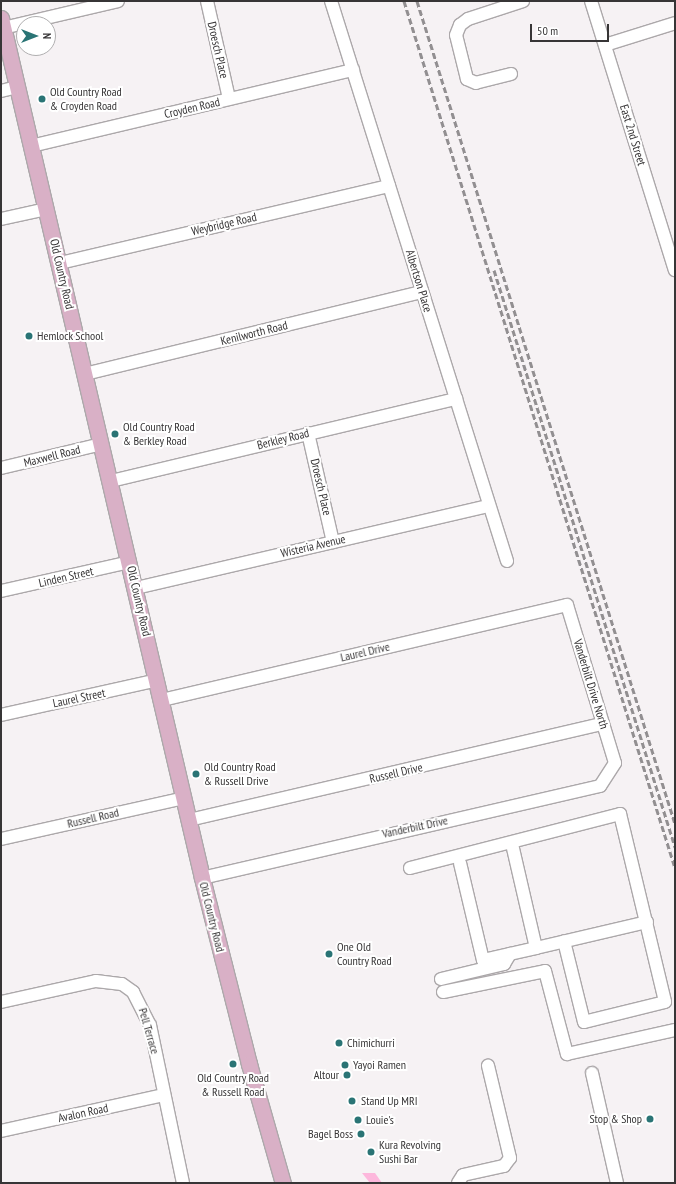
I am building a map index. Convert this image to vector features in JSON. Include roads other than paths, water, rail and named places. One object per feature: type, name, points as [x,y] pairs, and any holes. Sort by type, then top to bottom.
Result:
[{"type":"main road","name":"Old Country Road","points":[[2,23],[130,562],[202,878],[248,1064],[283,1183]]},
{"type":"street","points":[[2,23],[118,1]]},
{"type":"street","name":"Droesch Place","points":[[207,1],[229,99]]},
{"type":"street","name":"Albertson Place","points":[[331,1],[506,561]]},
{"type":"street","points":[[512,74],[476,83],[467,80],[456,35],[460,25],[468,19],[523,1]]},
{"type":"street","name":"East 2nd Street","points":[[591,1],[675,270]]},
{"type":"street","points":[[605,45],[675,23]]},
{"type":"street","name":"Croyden Road","points":[[31,146],[353,70]]},
{"type":"street","points":[[1,90],[17,87]]},
{"type":"street","name":"Weybridge Road","points":[[60,263],[389,186]]},
{"type":"street","points":[[1,219],[46,209]]},
{"type":"street","name":"Kenilworth Road","points":[[86,374],[422,292]]},
{"type":"street","name":"Berkley Road","points":[[111,481],[456,399]]},
{"type":"street","name":"Droesch Place","points":[[308,433],[333,542]]},
{"type":"street","name":"Maxwell Road","points":[[1,468],[102,444]]},
{"type":"street","name":"Wisteria Avenue","points":[[136,588],[489,506]]},
{"type":"street","name":"Linden Street","points":[[1,591],[130,562]]},
{"type":"street","name":"Laurel Drive","points":[[162,700],[567,605]]},
{"type":"street","name":"Vanderbilt Drive North","points":[[567,605],[615,763]]},
{"type":"street","name":"Laurel Street","points":[[1,715],[157,680]]},
{"type":"street","name":"Russell Drive","points":[[189,820],[603,724]]},
{"type":"street","name":"Vanderbilt Drive","points":[[202,878],[600,786],[615,763]]},
{"type":"street","name":"Russell Road","points":[[1,839],[184,798]]},
{"type":"street","points":[[469,847],[408,865],[512,844],[520,837],[620,814],[665,1002],[584,1022],[564,941]]},
{"type":"street","points":[[512,844],[536,948]]},
{"type":"street","points":[[460,863],[483,960],[646,922]]},
{"type":"street","points":[[442,985],[504,964],[510,954]]},
{"type":"street","points":[[442,985],[499,971]]},
{"type":"street","points":[[442,985],[545,971],[567,1054],[675,1030]]},
{"type":"street","name":"Pell Terrace","points":[[1,1002],[96,981],[122,984],[133,992],[144,1009],[183,1183]]},
{"type":"street","points":[[458,1183],[462,1175],[504,1166],[510,1158],[488,1066]]},
{"type":"street","points":[[592,1073],[617,1183]]},
{"type":"street","name":"Avalon Road","points":[[1,1131],[164,1095]]},
{"type":"railway","points":[[404,1],[675,868]]},
{"type":"railway","points":[[417,1],[675,824]]},
{"type":"railway","points":[[494,270],[675,847]]},
{"type":"place","name":"Old Country Road & Croyden Road","points":[[42,99]]},
{"type":"place","name":"Hemlock School","points":[[29,336]]},
{"type":"place","name":"Old Country Road & Berkley Road","points":[[115,434]]},
{"type":"place","name":"Old Country Road & Russell Drive","points":[[196,774]]},
{"type":"place","name":"One Old Country Road","points":[[329,954]]},
{"type":"place","name":"Chimichurri","points":[[339,1043]]},
{"type":"place","name":"Old Country Road & Russell Road","points":[[233,1064]]},
{"type":"place","name":"Yayoi Ramen","points":[[345,1065]]},
{"type":"place","name":"Altour","points":[[347,1075]]},
{"type":"place","name":"Stand Up MRI","points":[[352,1101]]},
{"type":"place","name":"Stop & Shop","points":[[650,1119]]},
{"type":"place","name":"Louie's","points":[[358,1120]]},
{"type":"place","name":"Bagel Boss","points":[[361,1134]]},
{"type":"place","name":"Kura Revolving Sushi Bar","points":[[371,1152]]}]
